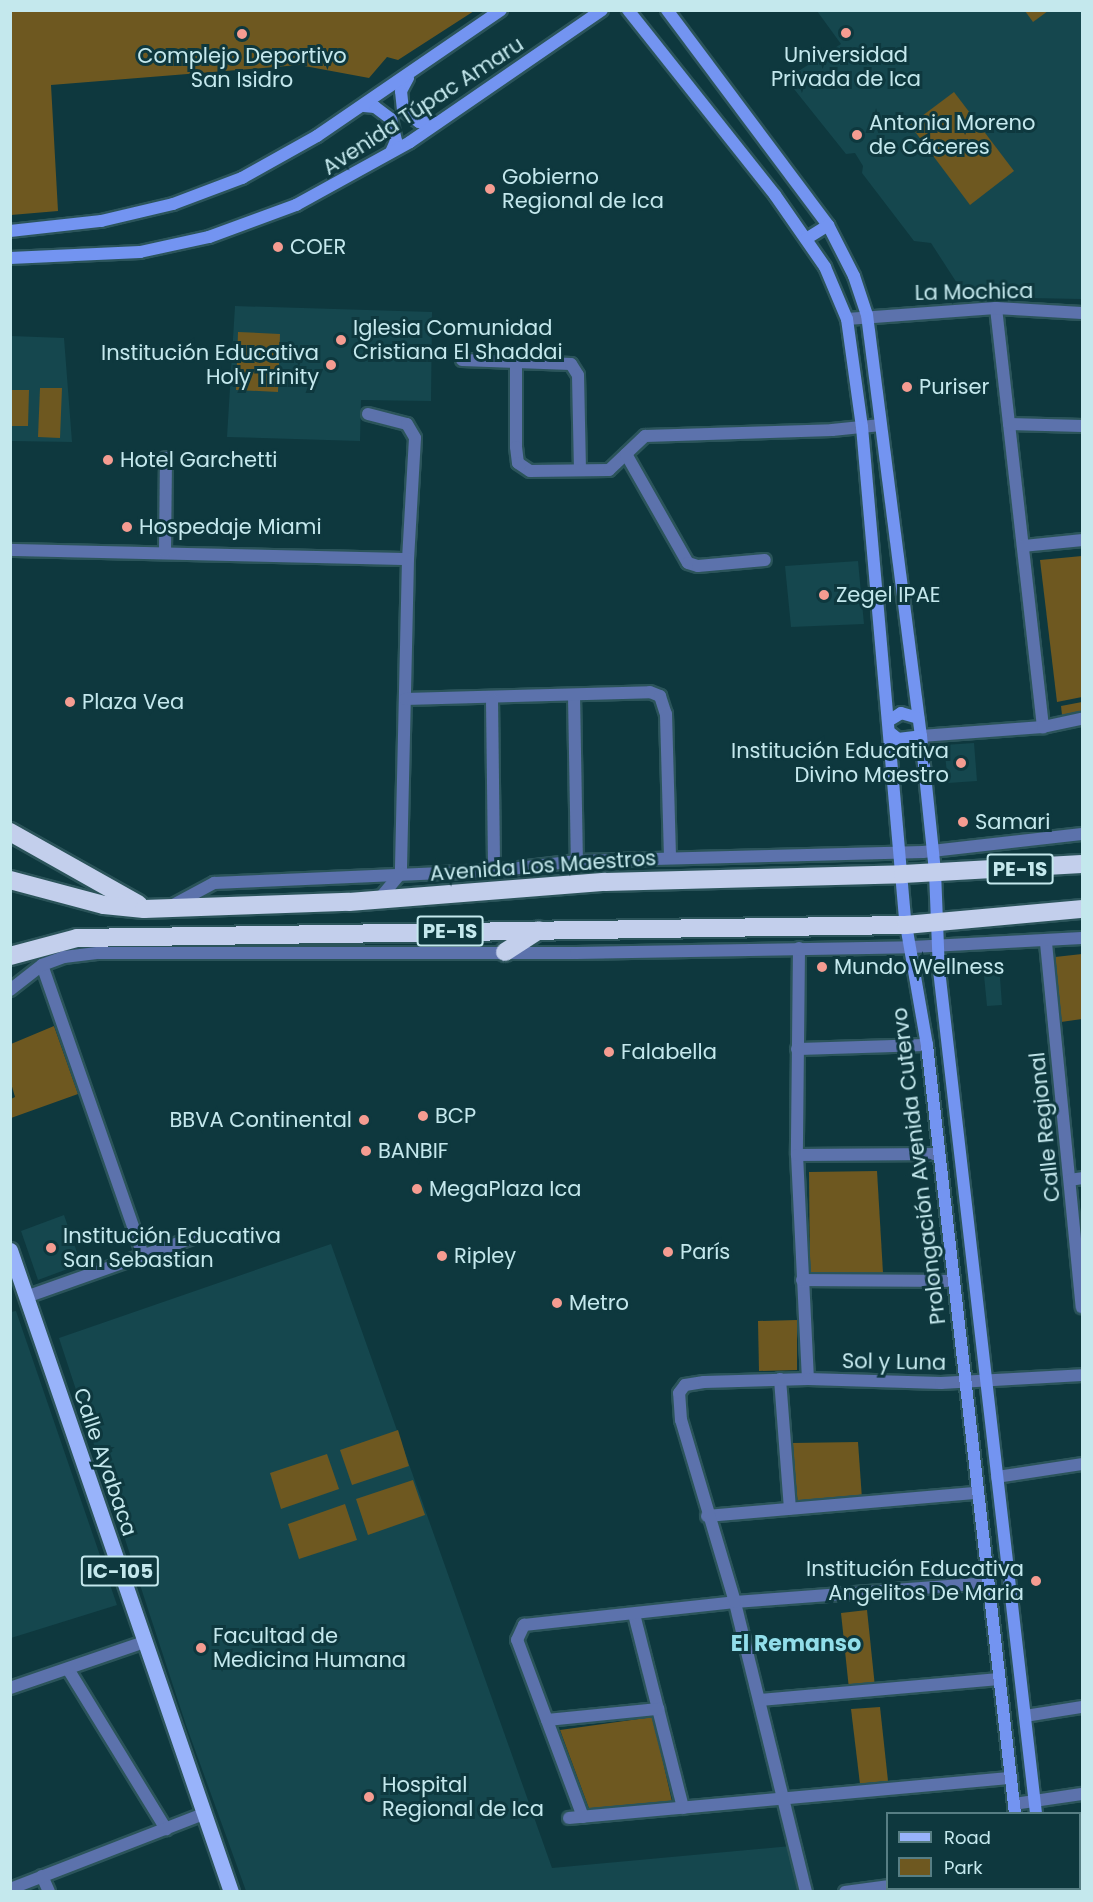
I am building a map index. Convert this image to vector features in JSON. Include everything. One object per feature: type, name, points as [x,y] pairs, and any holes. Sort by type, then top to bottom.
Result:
[{"type":"highway","points":[[10,832],[122,897],[167,908]]},
{"type":"highway","name":"Avenida Los Maestros","points":[[10,880],[104,905],[167,908],[378,900],[606,882],[903,874],[1083,864]]},
{"type":"highway","name":"PE-1S","points":[[10,956],[78,938],[906,926],[1083,909]]},
{"type":"highway","points":[[505,951],[539,930]]},
{"type":"highway","points":[[153,936],[165,952]]},
{"type":"main road","name":"Calle Ayabaca","points":[[10,1250],[231,1892]]},
{"type":"street","name":"Avenida Túpac Amaru","points":[[10,231],[101,221],[173,204],[242,178],[364,106],[501,10]]},
{"type":"street","name":"Avenida Túpac Amaru","points":[[10,258],[129,254],[209,237],[323,194],[438,123],[602,10]]},
{"type":"street","name":"Prolongación Avenida Cutervo","points":[[628,10],[806,239],[836,288],[847,319],[862,427],[892,734],[906,926],[912,947],[927,1045],[937,1154],[1014,1809]]},
{"type":"street","name":"Prolongación Avenida Cutervo","points":[[667,10],[828,225],[854,276],[867,315],[921,736],[935,872],[939,946],[1035,1808]]},
{"type":"street","points":[[410,74],[401,92],[403,110],[419,122],[438,123]]},
{"type":"street","points":[[364,106],[375,107],[391,119],[396,141],[390,153]]},
{"type":"street","points":[[806,239],[828,225]]},
{"type":"street","points":[[996,308],[1043,727]]},
{"type":"street","name":"La Mochica","points":[[847,319],[867,315],[996,308],[1083,313]]},
{"type":"street","points":[[462,360],[571,364],[578,375],[580,470]]},
{"type":"street","points":[[516,362],[518,463],[530,471],[609,470],[645,436],[881,425]]},
{"type":"street","points":[[368,414],[407,424],[413,430],[401,873],[378,900]]},
{"type":"street","points":[[1009,424],[1083,426]]},
{"type":"street","points":[[626,454],[688,563],[698,566],[765,560]]},
{"type":"street","points":[[165,552],[166,458]]},
{"type":"street","points":[[1023,546],[1083,540]]},
{"type":"street","points":[[10,550],[408,559]]},
{"type":"street","points":[[405,699],[492,699],[650,692],[665,702],[670,857]]},
{"type":"street","points":[[574,695],[577,861]]},
{"type":"street","points":[[492,699],[494,872]]},
{"type":"street","points":[[890,720],[901,713],[918,718]]},
{"type":"street","points":[[892,734],[898,739],[1043,727],[1083,719]]},
{"type":"street","points":[[167,908],[214,883],[401,873],[494,872],[577,861],[902,853],[1083,834]]},
{"type":"street","points":[[10,990],[42,965],[80,954],[894,948],[1046,943],[1083,938]]},
{"type":"street","name":"Calle Regional","points":[[1046,943],[1076,1179],[1083,1307]]},
{"type":"street","points":[[799,948],[797,1155],[808,1379]]},
{"type":"street","points":[[42,965],[143,1255]]},
{"type":"street","points":[[798,1049],[927,1045]]},
{"type":"street","points":[[797,1155],[937,1154]]},
{"type":"street","points":[[26,1297],[193,1238]]},
{"type":"street","points":[[802,1280],[952,1281]]},
{"type":"street","name":"Sol y Luna","points":[[707,1516],[678,1404],[685,1385],[780,1379],[964,1382],[1083,1375]]},
{"type":"street","points":[[780,1379],[790,1509]]},
{"type":"street","points":[[998,1478],[1083,1464]]},
{"type":"street","points":[[806,1892],[780,1800],[760,1700],[735,1602],[707,1516],[977,1493]]},
{"type":"street","points":[[583,1817],[518,1640],[520,1627],[528,1623],[735,1602],[988,1583]]},
{"type":"street","points":[[634,1614],[683,1808]]},
{"type":"street","points":[[10,1688],[144,1642]]},
{"type":"street","points":[[68,1669],[166,1829]]},
{"type":"street","points":[[760,1700],[999,1679]]},
{"type":"street","points":[[1025,1716],[1083,1707]]},
{"type":"street","points":[[547,1720],[658,1709]]},
{"type":"street","points":[[568,1818],[1011,1778]]},
{"type":"street","points":[[1014,1809],[1035,1808],[1083,1794]]},
{"type":"street","points":[[10,1889],[203,1814]]},
{"type":"street","points":[[42,1876],[49,1892]]},
{"type":"street","points":[[845,1892],[886,1886]]},
{"type":"shaded area","points":[[817,11],[1082,11],[1082,299],[966,297],[931,243],[914,241],[862,173],[863,166],[855,153],[846,154],[786,79],[841,44]]},
{"type":"shaded area","name":"Institución Educativa Holy Trinity","points":[[235,306],[432,312],[431,401],[361,400],[360,441],[227,437]]},
{"type":"shaded area","points":[[11,336],[64,338],[72,442],[11,441]]},
{"type":"shaded area","name":"Zegel IPAE","points":[[858,561],[864,624],[791,627],[785,566]]},
{"type":"shaded area","name":"Institución Educativa Divino Maestro","points":[[974,743],[977,781],[948,783],[944,745]]},
{"type":"shaded area","points":[[999,964],[1002,1005],[987,1006],[983,965]]},
{"type":"shaded area","name":"Institución Educativa San Sebastian","points":[[64,1215],[81,1264],[38,1280],[21,1231]]},
{"type":"shaded area","points":[[331,1244],[552,1868],[791,1846],[802,1891],[246,1891],[186,1725],[59,1338]]},
{"type":"shaded area","points":[[16,1311],[117,1605],[11,1638],[10,1312]]},
{"type":"green space","name":"Complejo Deportivo San Isidro","points":[[10,11],[474,11],[398,60],[387,57],[369,78],[299,65],[51,85],[58,211],[11,215]]},
{"type":"green space","points":[[1025,11],[1048,11],[1033,22]]},
{"type":"green space","points":[[954,92],[1014,171],[970,205],[910,125]]},
{"type":"green space","points":[[238,332],[280,334],[278,392],[236,390]]},
{"type":"green space","points":[[40,388],[62,388],[60,438],[38,437]]},
{"type":"green space","points":[[11,390],[29,390],[28,426],[11,426]]},
{"type":"green space","points":[[1082,556],[1082,697],[1057,702],[1040,560]]},
{"type":"green space","points":[[1082,702],[1082,711],[1062,715],[1061,706]]},
{"type":"green space","points":[[1082,954],[1082,1019],[1061,1022],[1055,957]]},
{"type":"green space","points":[[54,1026],[78,1094],[11,1118],[11,1099],[15,1097],[11,1083],[11,1044]]},
{"type":"green space","points":[[877,1171],[883,1273],[810,1275],[809,1172]]},
{"type":"green space","points":[[797,1320],[797,1370],[759,1371],[758,1321]]},
{"type":"green space","points":[[398,1430],[409,1466],[352,1485],[340,1450]]},
{"type":"green space","points":[[858,1442],[862,1499],[798,1506],[792,1443]]},
{"type":"green space","points":[[327,1454],[339,1489],[281,1509],[270,1473]]},
{"type":"green space","points":[[413,1480],[425,1515],[368,1535],[356,1499]]},
{"type":"green space","points":[[345,1504],[357,1540],[299,1559],[288,1524]]},
{"type":"green space","points":[[867,1610],[875,1687],[849,1689],[841,1613]]},
{"type":"green space","points":[[880,1707],[888,1781],[860,1784],[851,1709]]},
{"type":"green space","points":[[653,1717],[673,1806],[591,1814],[560,1730]]},
{"type":"place","name":"Universidad Privada de Ica","points":[[846,33]]},
{"type":"place","name":"Complejo Deportivo San Isidro","points":[[242,34]]},
{"type":"place","name":"Antonia Moreno de Cáceres","points":[[857,135]]},
{"type":"place","name":"Gobierno Regional de Ica","points":[[490,189]]},
{"type":"place","name":"COER","points":[[278,247]]},
{"type":"place","name":"Iglesia Comunidad Cristiana El Shaddai","points":[[341,340]]},
{"type":"place","name":"Institución Educativa Holy Trinity","points":[[331,365]]},
{"type":"place","name":"Puriser","points":[[907,387]]},
{"type":"place","name":"Hotel Garchetti","points":[[108,460]]},
{"type":"place","name":"Hospedaje Miami","points":[[127,527]]},
{"type":"place","name":"Zegel IPAE","points":[[824,595]]},
{"type":"place","name":"Plaza Vea","points":[[70,702]]},
{"type":"place","name":"Institución Educativa Divino Maestro","points":[[961,763]]},
{"type":"place","name":"Samari","points":[[963,822]]},
{"type":"place","name":"Mundo Wellness","points":[[822,967]]},
{"type":"place","name":"Falabella","points":[[609,1052]]},
{"type":"place","name":"BCP","points":[[423,1116]]},
{"type":"place","name":"BBVA Continental","points":[[364,1120]]},
{"type":"place","name":"BANBIF","points":[[366,1151]]},
{"type":"place","name":"MegaPlaza Ica","points":[[417,1189]]},
{"type":"place","name":"Institución Educativa San Sebastian","points":[[51,1248]]},
{"type":"place","name":"París","points":[[668,1252]]},
{"type":"place","name":"Ripley","points":[[442,1256]]},
{"type":"place","name":"Metro","points":[[557,1303]]},
{"type":"place","name":"Institución Educativa Angelitos De Maria","points":[[1036,1581]]},
{"type":"place","name":"Facultad de Medicina Humana","points":[[201,1648]]},
{"type":"place","name":"Hospital Regional de Ica","points":[[369,1797]]},
{"type":"district","name":"El Remanso","points":[[796,1644]]}]
